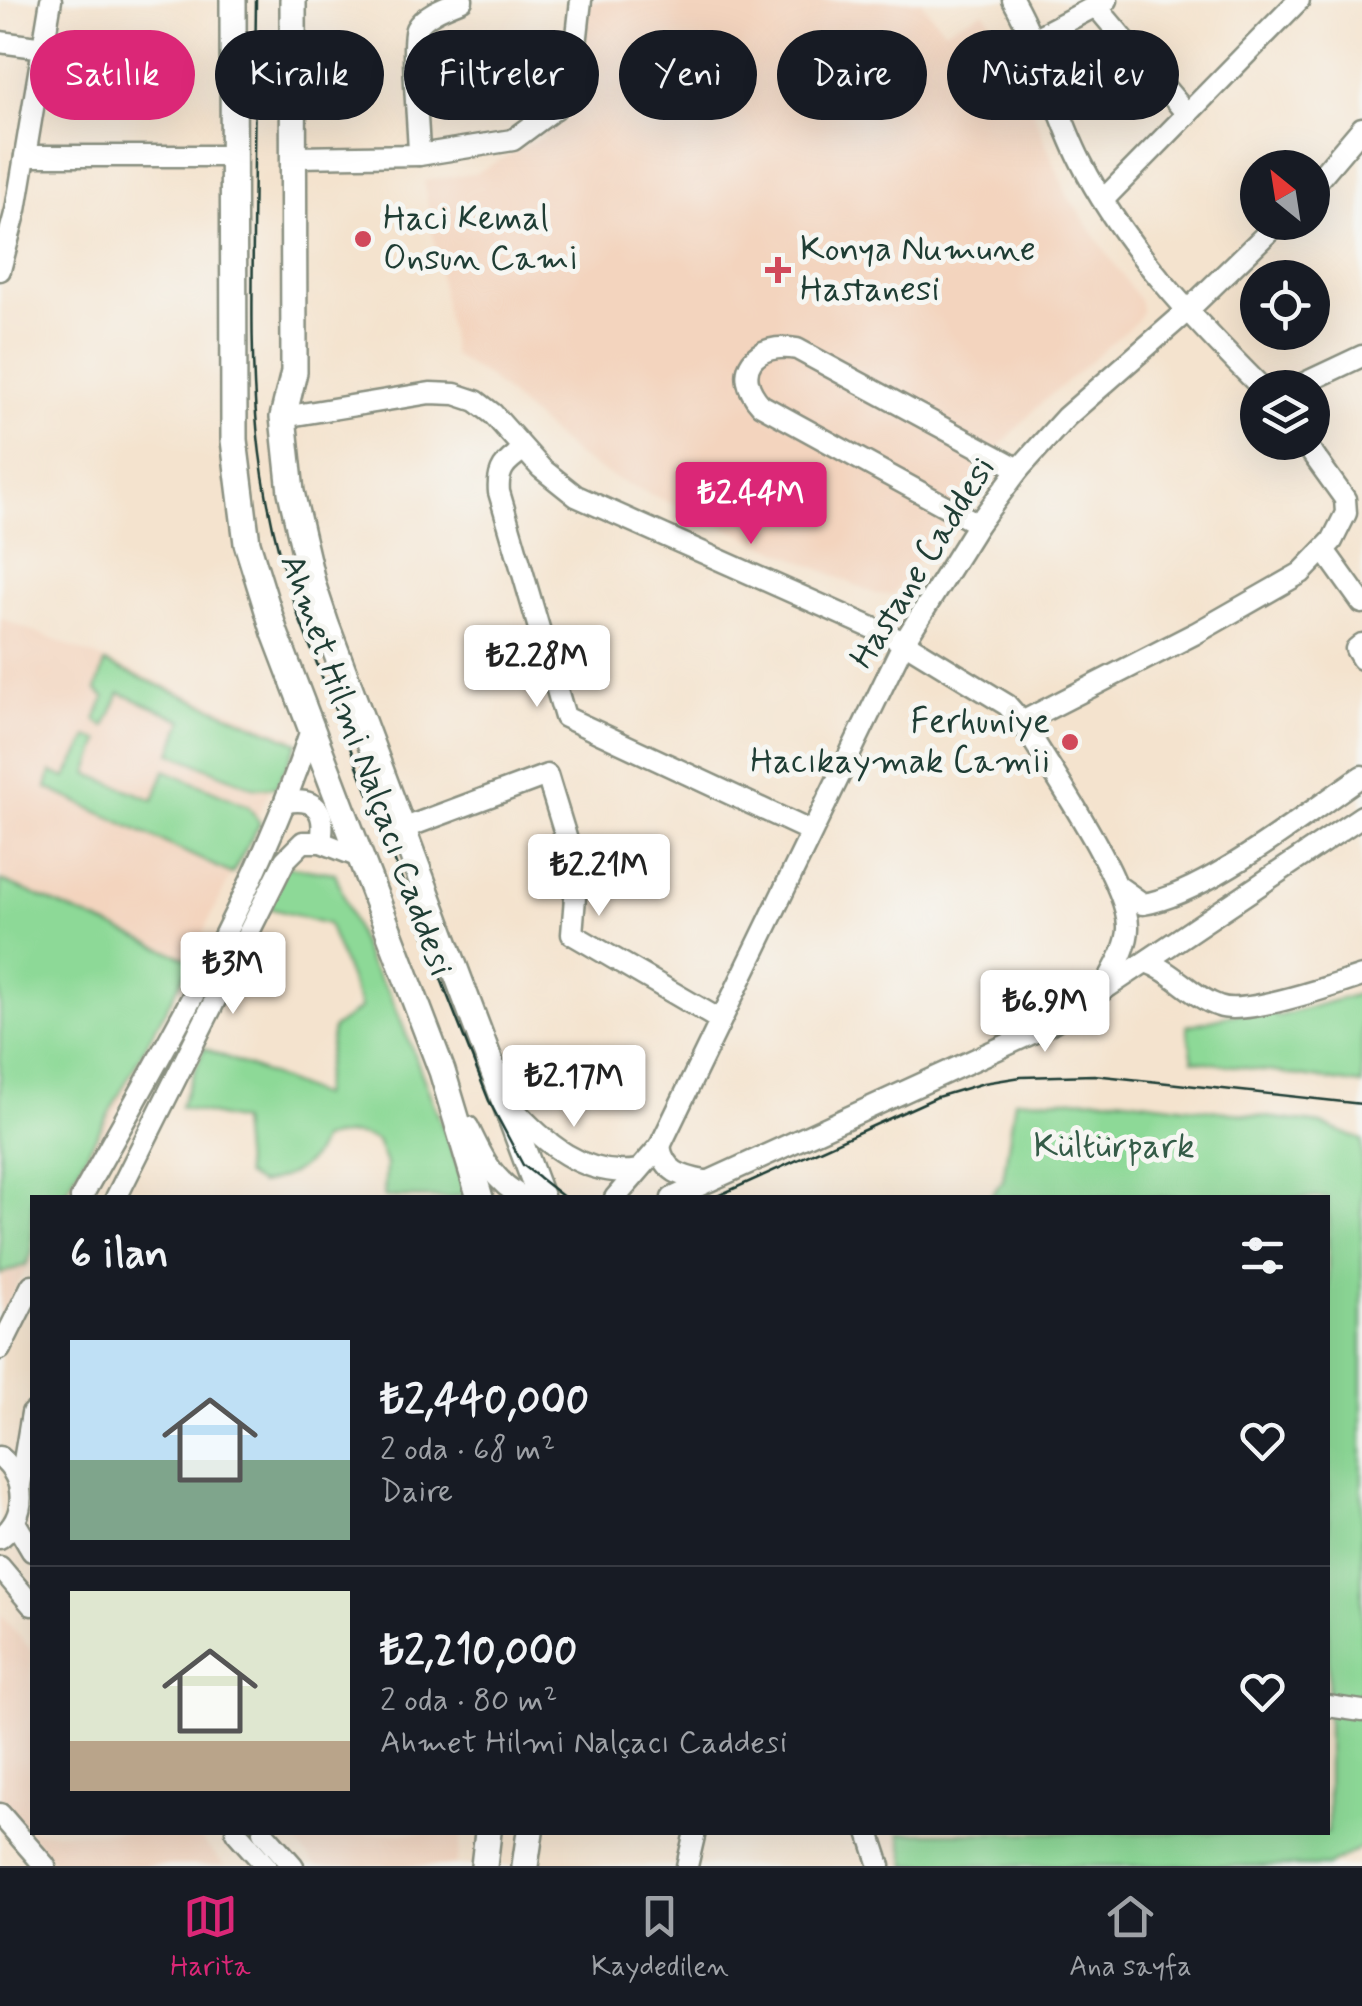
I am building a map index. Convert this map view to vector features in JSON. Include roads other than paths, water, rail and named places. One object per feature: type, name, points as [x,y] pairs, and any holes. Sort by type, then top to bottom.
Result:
[{"type":"main road","name":"Ahmet Hilmi Nalçacı Caddesi","points":[[234,0],[234,440],[247,543],[274,632],[442,1071],[479,1195]]},
{"type":"main road","name":"Ahmet Hilmi Nalçacı Caddesi","points":[[292,0],[296,158],[294,372],[283,417],[291,492],[314,586],[508,1104],[533,1190]]},
{"type":"main road","points":[[484,1866],[488,1835]]},
{"type":"main road","points":[[525,1866],[530,1835]]},
{"type":"street","points":[[47,30],[52,0]]},
{"type":"street","points":[[419,155],[413,48],[416,28],[436,11],[462,0]]},
{"type":"street","points":[[296,158],[419,155],[513,140],[556,108],[572,81],[581,0]]},
{"type":"street","points":[[1013,0],[1029,30]]},
{"type":"street","points":[[1103,200],[1300,0]]},
{"type":"street","points":[[1048,30],[1101,2],[1187,114]]},
{"type":"street","points":[[0,42],[30,46]]},
{"type":"street","points":[[0,270],[16,210],[31,120]]},
{"type":"street","points":[[1062,120],[1103,200],[1186,312],[1244,370]]},
{"type":"street","points":[[1330,166],[1362,128]]},
{"type":"street","points":[[25,156],[234,156]]},
{"type":"street","name":"Hastane Caddesi","points":[[617,1195],[660,1146],[904,642],[978,524],[1019,469],[1089,395],[1186,312],[1260,240]]},
{"type":"street","points":[[978,524],[760,405],[747,382],[755,356],[767,348],[797,349],[1019,469]]},
{"type":"street","points":[[1330,371],[1362,356]]},
{"type":"street","points":[[283,417],[430,393],[454,394],[476,401],[558,484],[597,507],[904,642],[1006,705],[1022,722],[1119,887],[1129,928],[1103,990]]},
{"type":"street","points":[[523,450],[507,460],[498,475],[499,492],[565,718],[810,831]]},
{"type":"street","points":[[1022,722],[1300,574],[1332,540],[1346,513],[1347,492],[1319,460]]},
{"type":"street","points":[[1324,550],[1362,603]]},
{"type":"street","points":[[1362,644],[1356,650],[1362,659]]},
{"type":"street","points":[[83,1195],[226,938],[288,802],[311,730]]},
{"type":"street","points":[[402,828],[547,775],[577,874],[572,934],[720,1020]]},
{"type":"street","points":[[1119,887],[1143,904],[1166,901],[1213,876],[1362,776]]},
{"type":"street","points":[[288,802],[302,800],[317,806],[325,823],[321,842]]},
{"type":"street","points":[[678,1195],[1035,1032],[1362,816]]},
{"type":"street","points":[[118,1195],[285,860],[302,842],[321,842],[362,858]]},
{"type":"street","points":[[1176,978],[1174,958],[1179,940]]},
{"type":"street","points":[[1146,962],[1218,1006],[1241,1010],[1362,976]]},
{"type":"street","points":[[442,1071],[491,1172],[513,1192],[533,1190]]},
{"type":"street","points":[[508,1104],[556,1148],[587,1166],[621,1173],[638,1170]]},
{"type":"street","points":[[660,1146],[661,1156],[672,1171],[705,1181]]},
{"type":"street","points":[[0,1350],[8,1316],[30,1288]]},
{"type":"street","points":[[30,1426],[20,1510],[7,1530],[30,1549]]},
{"type":"street","points":[[0,1457],[14,1471],[20,1485]]},
{"type":"street","points":[[0,1567],[30,1603]]},
{"type":"street","points":[[1330,1706],[1362,1710]]},
{"type":"street","points":[[0,1814],[46,1866]]},
{"type":"street","points":[[239,1835],[266,1866]]},
{"type":"street","points":[[266,1835],[293,1866]]},
{"type":"street","points":[[686,1866],[694,1835]]},
{"type":"street","points":[[870,1835],[880,1866]]},
{"type":"tram line","points":[[256,0],[254,384],[263,475],[283,568],[299,618],[489,1101],[523,1165],[561,1195]]},
{"type":"tram line","points":[[720,1195],[937,1097],[1021,1077],[1094,1075],[1362,1104]]},
{"type":"place","name":"Haci Kemal Onsun Cami","points":[[363,239]]},
{"type":"place","name":"Konya Numune Hastanesi","points":[[778,270]]},
{"type":"place","name":"Ferhuniye Hacıkaymak Camii","points":[[1070,742]]},
{"type":"park label","name":"Kültürpark","points":[[1114,1147]]}]
